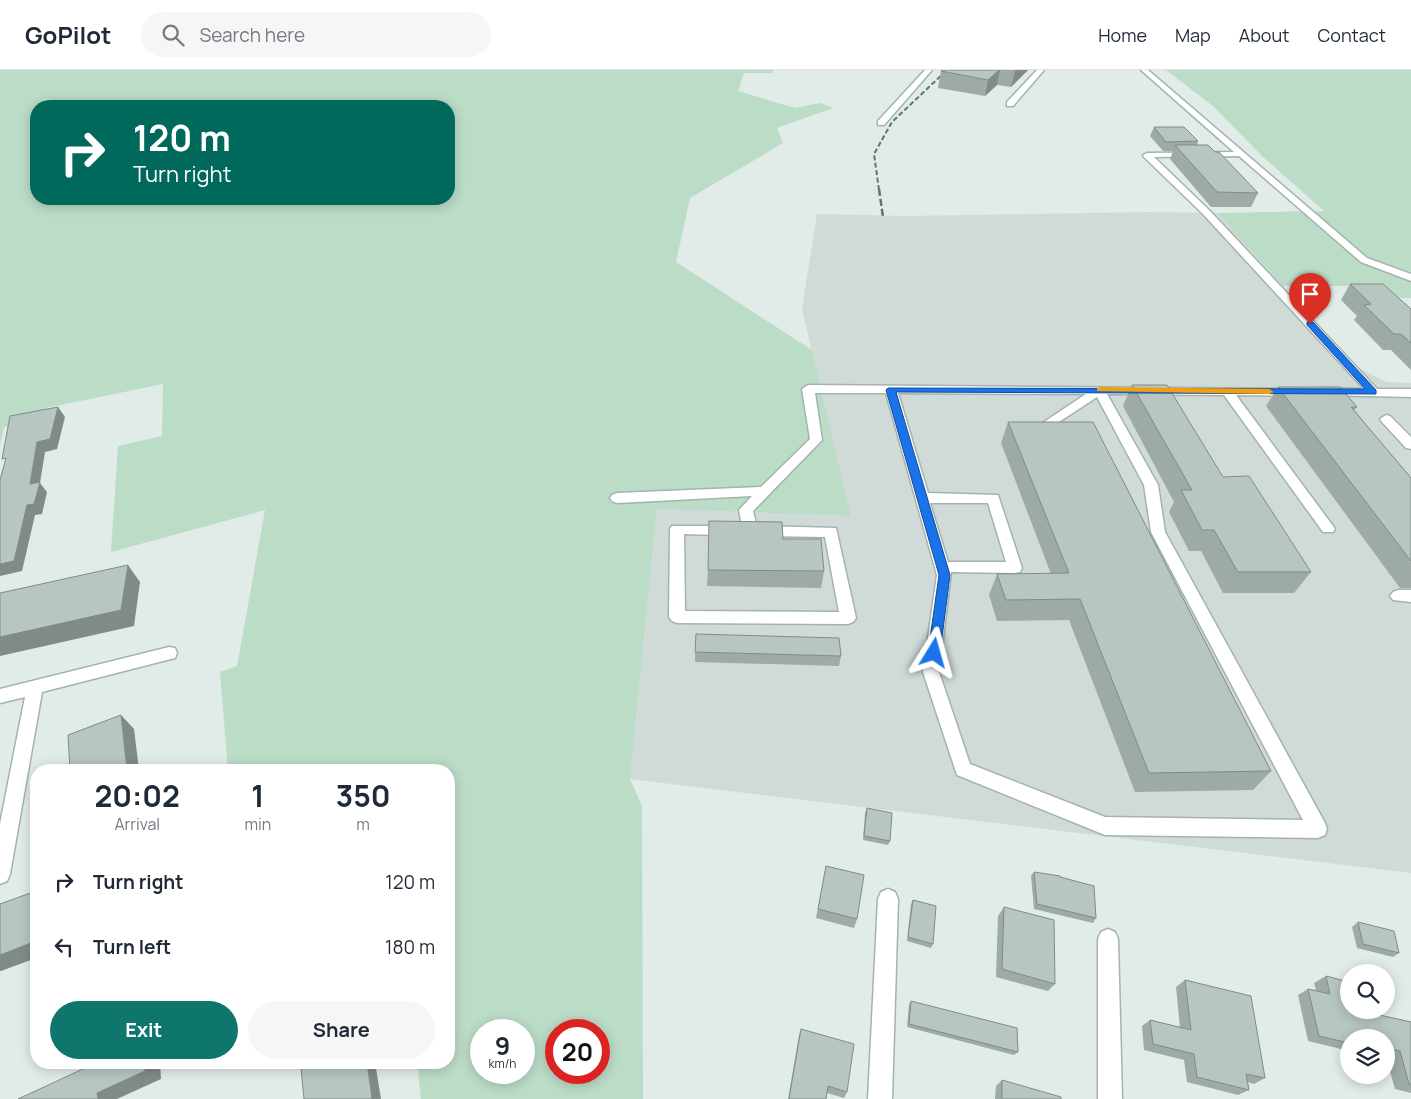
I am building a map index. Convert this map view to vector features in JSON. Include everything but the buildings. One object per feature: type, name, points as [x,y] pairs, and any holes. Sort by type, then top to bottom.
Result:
[{"type":"street","points":[[881,123],[929,70]]},
{"type":"street","points":[[1010,104],[1041,70]]},
{"type":"street","points":[[1144,70],[1364,260],[1411,278]]},
{"type":"street","points":[[1242,154],[1147,155],[1206,212],[1373,392]]},
{"type":"street","points":[[750,531],[746,510],[816,440],[808,390],[1411,393]]},
{"type":"street","points":[[891,390],[944,575],[931,672],[963,769],[1105,826],[1318,829],[1158,532],[1151,486],[1099,390]]},
{"type":"street","points":[[1039,431],[1099,390]]},
{"type":"street","points":[[1228,392],[1328,529]]},
{"type":"street","points":[[1386,419],[1411,445]]},
{"type":"street","points":[[617,498],[765,491]]},
{"type":"street","points":[[922,498],[993,498],[1015,568],[942,567]]},
{"type":"street","points":[[677,529],[750,531],[831,532],[848,618],[677,617],[677,529]]},
{"type":"street","points":[[0,696],[169,653]]},
{"type":"street","points":[[0,874],[35,687]]},
{"type":"street","points":[[880,1099],[888,900]]},
{"type":"street","points":[[1108,939],[1110,1099]]},
{"type":"shaded area","points":[[1148,212],[1217,213],[1358,368],[1387,382],[1411,383],[1411,873],[630,779],[657,509],[851,516],[802,309],[817,214],[907,216]]},
{"type":"green space","points":[[0,70],[773,70],[773,73],[744,73],[738,91],[795,108],[820,103],[833,108],[777,128],[783,143],[690,198],[676,262],[812,350],[851,516],[657,509],[630,779],[642,806],[643,1099],[421,1099],[418,1069],[455,1069],[455,764],[228,764],[220,672],[237,666],[265,510],[111,552],[118,446],[162,436],[163,384],[46,408],[44,418],[4,427],[0,445]]},
{"type":"green space","points":[[1166,70],[1411,70],[1411,298],[1393,298],[1379,286],[1283,286],[1217,213],[1324,211],[1262,156],[1213,106]]},
{"type":"railway","points":[[879,190],[874,154],[892,122],[947,70]]},
{"type":"railway","points":[[879,189],[883,217]]},
{"type":"slow traffic","points":[[1100,390],[1269,392]]},
{"type":"route","points":[[934,653],[944,575],[891,390],[1373,392],[1310,324]]}]
